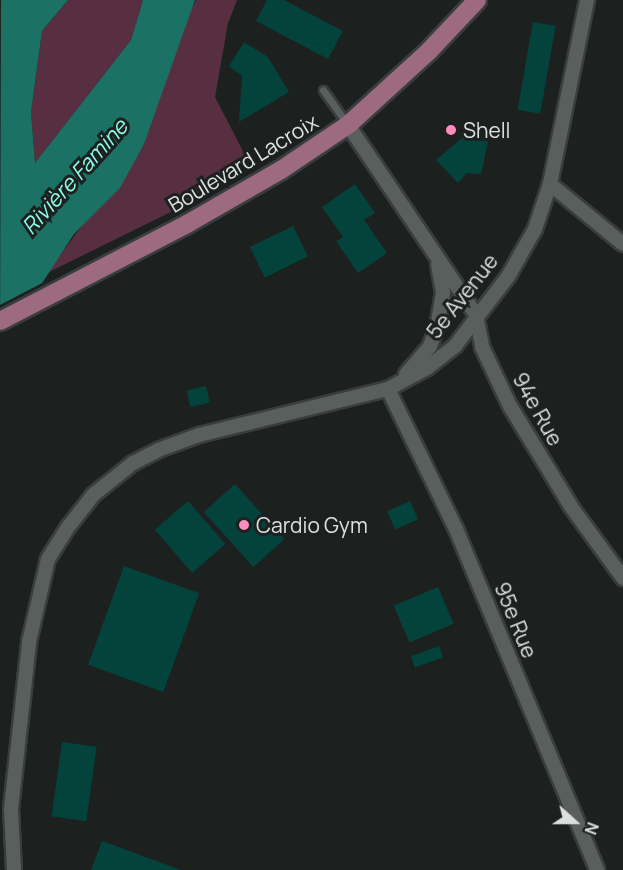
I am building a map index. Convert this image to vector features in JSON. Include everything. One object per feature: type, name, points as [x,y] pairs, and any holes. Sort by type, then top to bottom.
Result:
[{"type":"main road","name":"Boulevard Lacroix","points":[[0,321],[187,224],[281,170],[348,125],[429,51],[477,0]]},
{"type":"street","name":"5e Avenue","points":[[14,870],[11,809],[37,596],[48,559],[93,495],[133,463],[199,435],[388,389],[427,368],[455,346],[508,275],[535,229],[550,184],[587,0]]},
{"type":"street","name":"94e Rue","points":[[348,125],[476,315],[482,346],[510,406],[572,508],[623,578]]},
{"type":"street","points":[[550,184],[575,200],[623,244]]},
{"type":"street","name":"94e Rue","points":[[388,389],[417,365],[437,327],[443,293],[435,252]]},
{"type":"street","name":"95e Rue","points":[[388,389],[456,529],[597,870]]},
{"type":"lane","points":[[323,90],[348,125]]},
{"type":"shaded area","points":[[68,0],[143,0],[131,40],[35,163],[31,112],[42,31]]},
{"type":"shaded area","points":[[196,0],[237,0],[228,23],[215,97],[245,155],[187,204],[47,273],[81,227]]},
{"type":"water","name":"Rivière Famine","points":[[1,0],[68,0],[42,31],[31,112],[35,163],[131,40],[143,0],[195,0],[144,144],[120,188],[74,234],[0,348]]},
{"type":"pier","points":[[46,281],[3,349],[0,350],[0,305]]},
{"type":"building","points":[[267,0],[284,0],[343,31],[328,59],[256,21]]},
{"type":"building","points":[[533,22],[556,26],[540,114],[518,110]]},
{"type":"building","points":[[244,42],[268,57],[289,92],[239,122],[242,76],[229,66]]},
{"type":"building","points":[[474,128],[488,142],[481,174],[467,173],[458,183],[436,160]]},
{"type":"building","points":[[355,184],[375,213],[364,220],[387,253],[358,273],[336,241],[343,237],[322,207]]},
{"type":"building","points":[[293,226],[308,257],[265,278],[250,247]]},
{"type":"building","points":[[206,386],[210,403],[190,407],[187,390]]},
{"type":"building","name":"Cardio Gym","points":[[235,484],[285,539],[253,567],[204,512]]},
{"type":"building","points":[[188,501],[225,544],[192,573],[155,530]]},
{"type":"building","points":[[410,501],[418,519],[395,529],[387,511]]},
{"type":"building","points":[[124,566],[199,593],[163,692],[88,665]]},
{"type":"building","points":[[438,587],[454,624],[409,643],[394,606]]},
{"type":"building","points":[[439,646],[443,657],[415,668],[411,656]]},
{"type":"building","points":[[62,742],[97,747],[86,821],[52,816]]},
{"type":"building","points":[[102,841],[181,870],[91,870]]},
{"type":"place","name":"Shell","points":[[451,130]]},
{"type":"place","name":"Cardio Gym","points":[[244,525]]}]
